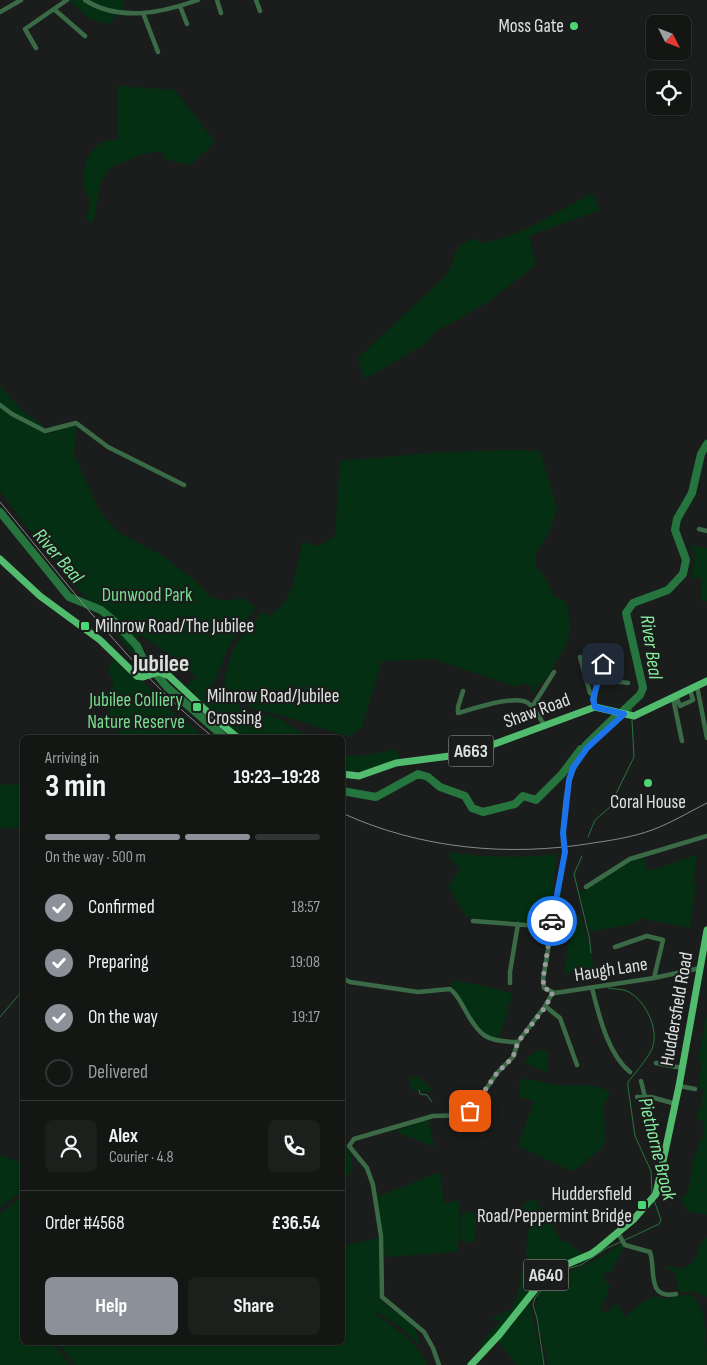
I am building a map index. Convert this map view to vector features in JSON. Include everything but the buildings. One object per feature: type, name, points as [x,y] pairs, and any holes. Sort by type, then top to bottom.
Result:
[{"type":"main road","points":[[0,559],[40,596],[100,640],[137,676],[143,677],[159,672],[169,676],[235,735]]},
{"type":"main road","name":"Shaw Road","points":[[345,774],[358,776],[396,763],[450,756],[482,749],[595,707],[634,716],[643,714],[707,681]]},
{"type":"main road","name":"Huddersfield Road","points":[[471,1365],[499,1335],[548,1272],[591,1254],[619,1235],[656,1195],[676,1104],[707,930]]},
{"type":"street","points":[[0,12],[21,0]]},
{"type":"street","points":[[36,48],[25,29],[67,0]]},
{"type":"street","points":[[85,0],[107,11],[120,13],[143,13],[180,6],[198,0]]},
{"type":"street","points":[[217,0],[221,13]]},
{"type":"street","points":[[256,0],[260,11]]},
{"type":"street","points":[[180,6],[187,24]]},
{"type":"street","points":[[54,10],[85,36]]},
{"type":"street","points":[[143,13],[158,52]]},
{"type":"street","points":[[0,405],[45,431],[50,431],[72,422],[76,423],[108,447],[184,485]]},
{"type":"street","points":[[699,529],[707,531]]},
{"type":"street","points":[[595,707],[594,695],[606,650]]},
{"type":"street","points":[[580,657],[590,692],[594,695]]},
{"type":"street","points":[[532,707],[554,672]]},
{"type":"street","points":[[600,678],[628,683]]},
{"type":"street","points":[[693,688],[701,711],[707,738]]},
{"type":"street","points":[[463,691],[458,706],[458,713],[517,700],[526,701],[545,726]]},
{"type":"street","points":[[675,697],[682,741]]},
{"type":"street","points":[[701,711],[707,710]]},
{"type":"street","points":[[439,1365],[433,1348],[424,1332],[382,1297],[382,1236],[373,1184],[367,1168],[349,1146],[354,1140],[433,1116],[466,1115],[474,1107],[497,1073],[513,1057],[518,1042],[546,1006],[554,993],[544,988],[543,979],[565,852],[563,842],[566,794],[573,768],[587,748],[624,714]]},
{"type":"street","points":[[586,887],[630,859],[707,836]]},
{"type":"street","points":[[473,920],[551,927]]},
{"type":"street","points":[[510,983],[518,924]]},
{"type":"street","points":[[615,947],[647,936],[663,940],[654,978]]},
{"type":"street","name":"Haugh Lane","points":[[554,993],[654,978],[700,968]]},
{"type":"street","points":[[345,980],[350,982],[418,992],[450,989],[458,997],[480,1034],[493,1040],[518,1042]]},
{"type":"street","points":[[592,988],[604,1032],[620,1064],[630,1072]]},
{"type":"street","points":[[546,1006],[560,1018],[576,1065]]},
{"type":"street","points":[[656,1063],[682,1068]]},
{"type":"street","points":[[641,1081],[645,1097]]},
{"type":"street","points":[[679,1086],[695,1089]]},
{"type":"street","points":[[637,1097],[676,1104]]},
{"type":"street","points":[[619,1235],[625,1245],[650,1252],[654,1285],[666,1295],[676,1294]]},
{"type":"green space","points":[[71,0],[124,0],[123,10],[117,10],[111,25],[104,21],[100,23],[86,16]]},
{"type":"green space","points":[[117,86],[175,90],[215,142],[191,165],[164,159],[162,151],[143,154],[109,168],[101,182],[93,223],[85,219],[90,202],[84,186],[85,169],[91,153],[96,147],[102,142],[118,140]]},
{"type":"green space","points":[[592,193],[600,210],[529,236],[536,265],[484,305],[436,331],[425,344],[365,379],[358,358],[447,275],[458,247],[474,238],[481,243],[510,236]]},
{"type":"green space","points":[[0,386],[23,411],[44,426],[40,427],[17,415],[0,403]]},
{"type":"green space","name":"Dunwood Park","points":[[0,407],[48,434],[71,425],[77,426],[74,455],[99,510],[119,533],[165,557],[202,587],[211,597],[225,601],[242,598],[256,607],[228,648],[212,688],[245,710],[277,718],[307,735],[239,735],[186,686],[196,677],[180,662],[141,635],[135,641],[112,616],[87,599],[23,522],[0,491]]},
{"type":"green space","points":[[540,451],[557,508],[550,531],[536,554],[535,566],[544,575],[554,597],[564,600],[568,608],[570,624],[569,634],[563,649],[542,683],[539,682],[534,693],[531,691],[532,686],[523,683],[516,687],[434,659],[382,661],[362,727],[349,737],[281,715],[255,710],[228,692],[224,680],[234,647],[254,620],[257,620],[262,611],[267,616],[276,611],[289,595],[296,574],[302,542],[319,546],[335,536],[340,461],[442,452]]},
{"type":"green space","points":[[689,545],[707,548],[707,601],[702,601],[701,578],[691,578],[695,555]]},
{"type":"green space","points":[[99,614],[125,634],[148,669],[145,669]]},
{"type":"green space","name":"Jubilee Colliery Nature Reserve","points":[[113,658],[126,672],[136,679],[143,681],[169,709],[202,735],[121,735],[109,722],[108,696],[114,683],[108,672]]},
{"type":"green space","points":[[395,749],[400,758],[365,770],[345,770],[345,755],[376,753]]},
{"type":"green space","points":[[20,784],[20,827],[0,829],[0,785]]},
{"type":"green space","points":[[450,852],[503,857],[557,854],[549,922],[547,924],[474,919],[466,916],[448,886],[461,869],[449,858]]},
{"type":"green space","points":[[697,855],[693,883],[696,883],[690,928],[638,918],[636,923],[590,932],[580,893],[642,856],[648,871]]},
{"type":"green space","points":[[580,913],[595,969],[564,973],[572,922]]},
{"type":"green space","points":[[454,981],[476,984],[511,993],[507,1009],[504,1010],[508,1012],[498,1038],[489,1036],[476,1024],[462,999],[450,985]]},
{"type":"green space","points":[[707,1014],[707,1215],[687,1211],[681,1196],[685,1196],[688,1191],[692,1163],[704,1132],[702,1120],[696,1119],[702,1104],[703,1090],[699,1087],[702,1062],[698,1060]]},
{"type":"green space","points":[[537,1050],[548,1051],[548,1073],[524,1062]]},
{"type":"green space","points":[[410,1077],[419,1077],[434,1092],[411,1090]]},
{"type":"green space","points":[[525,1078],[556,1085],[598,1087],[610,1093],[604,1105],[605,1142],[603,1147],[575,1170],[569,1170],[518,1146],[534,1101],[520,1097],[519,1083]]},
{"type":"green space","points":[[423,1121],[429,1121],[434,1147],[395,1131]]},
{"type":"green space","points":[[345,1147],[351,1157],[352,1164],[349,1175],[345,1177]]},
{"type":"green space","points":[[0,1155],[20,1162],[20,1193],[0,1208]]},
{"type":"green space","points":[[440,1172],[444,1203],[459,1201],[460,1221],[457,1252],[385,1257],[377,1197]]},
{"type":"green space","points":[[20,1198],[20,1345],[55,1345],[71,1365],[0,1365],[0,1214]]},
{"type":"green space","points":[[536,1199],[537,1204],[552,1224],[561,1242],[567,1241],[576,1250],[588,1253],[550,1268],[542,1274],[514,1314],[480,1352],[483,1340],[499,1323],[498,1320],[493,1320],[494,1317],[511,1309],[517,1296],[522,1277],[518,1276],[528,1265],[526,1249],[530,1221],[522,1204]]},
{"type":"green space","points":[[466,1212],[477,1213],[475,1241],[473,1242],[460,1241],[462,1214]]},
{"type":"green space","points":[[707,1237],[707,1297],[695,1292],[679,1292],[675,1273],[665,1267],[672,1266],[682,1269],[690,1265],[695,1260],[699,1245]]},
{"type":"green space","points":[[379,1238],[380,1300],[415,1327],[420,1346],[401,1327],[377,1312],[375,1314],[412,1343],[427,1365],[76,1365],[60,1345],[345,1345],[345,1246]]},
{"type":"green space","points":[[622,1244],[624,1247],[611,1272],[605,1273],[603,1276],[610,1285],[600,1312],[609,1311],[616,1303],[625,1317],[644,1302],[654,1297],[665,1299],[689,1295],[695,1298],[703,1313],[707,1365],[548,1365],[536,1310],[538,1296],[542,1289],[553,1280],[587,1264]]},
{"type":"green space","points":[[530,1303],[543,1365],[517,1365],[498,1341]]},
{"type":"waterway","name":"River Beal","points":[[624,710],[640,695],[643,688],[626,613],[633,603],[668,590],[683,574],[686,560],[675,530],[677,519],[692,493],[701,454],[707,444]]},
{"type":"waterway","name":"River Beal","points":[[0,512],[69,597],[101,610],[113,620],[137,646],[142,657],[167,687],[222,735]]},
{"type":"waterway","name":"Piethorne Brook","points":[[630,703],[631,711]]},
{"type":"waterway","name":"River Beal","points":[[586,745],[616,716]]},
{"type":"waterway","name":"Piethorne Brook","points":[[588,837],[595,820],[609,808],[634,757],[632,720]]},
{"type":"waterway","name":"River Beal","points":[[345,792],[376,797],[418,774],[428,777],[440,787],[465,796],[472,808],[483,812],[515,804],[523,796],[536,800],[562,774],[581,749]]},
{"type":"waterway","name":"Piethorne Brook","points":[[582,856],[574,874],[589,936],[591,953]]},
{"type":"waterway","name":"Piethorne Brook","points":[[608,988],[625,990],[634,995],[646,1009],[653,1026],[654,1043],[651,1051],[628,1082],[635,1136],[651,1171],[652,1194]]},
{"type":"waterway","points":[[0,1017],[20,993]]},
{"type":"waterway","points":[[419,1090],[420,1094],[427,1095],[432,1102]]},
{"type":"waterway","name":"Piethorne Brook","points":[[625,1240],[659,1224],[661,1220],[654,1200]]},
{"type":"waterway","name":"Piethorne Brook","points":[[544,1365],[537,1318],[533,1305],[535,1298],[552,1277],[560,1271],[581,1265],[607,1248],[621,1242]]},
{"type":"tram line","points":[[0,502],[128,655],[155,684],[211,735]]},
{"type":"tram line","points":[[345,814],[402,835],[434,842],[465,847],[529,849],[593,843],[638,835],[666,824],[707,803]]},
{"type":"way so far","points":[[470,1111],[497,1073],[513,1057],[518,1042],[530,1024],[546,1006],[553,992],[544,988],[543,979],[552,921]]},
{"type":"place","name":"Moss Gate","points":[[574,26]]},
{"type":"place","name":"Milnrow Road/The Jubilee","points":[[85,626]]},
{"type":"place","name":"Milnrow Road/Jubilee Crossing","points":[[197,707]]},
{"type":"place","name":"Coral House","points":[[648,783]]},
{"type":"place","name":"Huddersfield Road/Peppermint Bridge","points":[[642,1205]]},
{"type":"district","name":"Jubilee","points":[[161,663]]},
{"type":"route","points":[[552,921],[565,852],[563,833],[566,794],[573,768],[587,748],[624,714],[595,707],[593,703],[603,664]]}]
